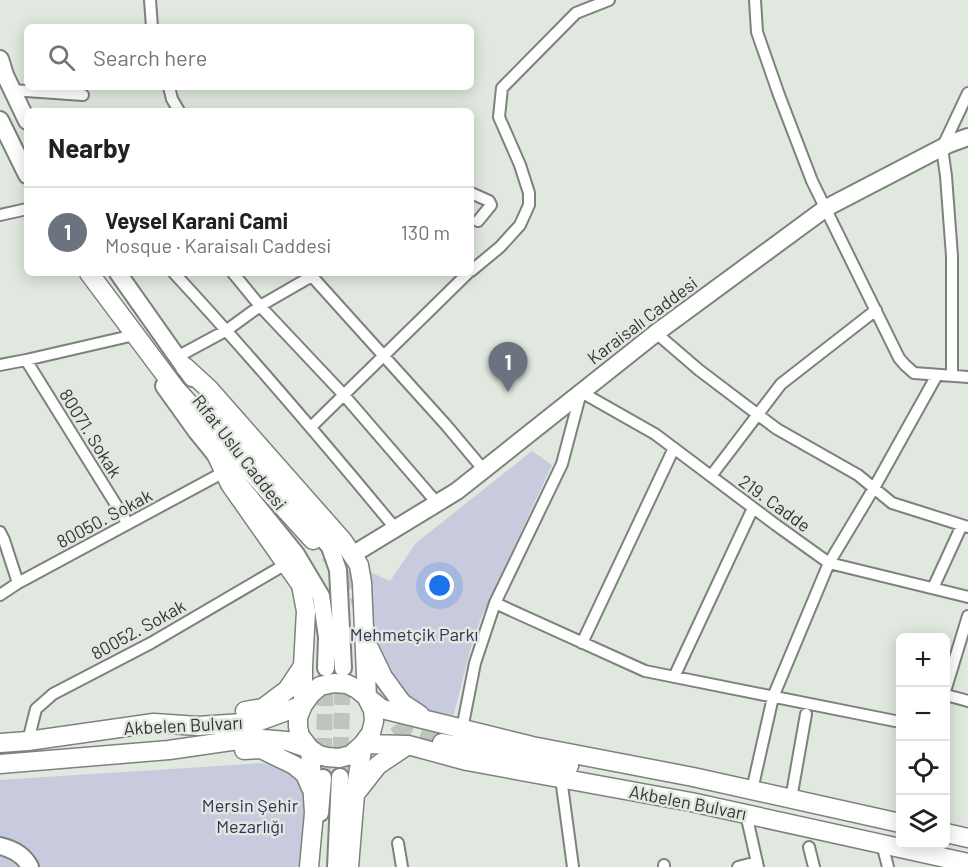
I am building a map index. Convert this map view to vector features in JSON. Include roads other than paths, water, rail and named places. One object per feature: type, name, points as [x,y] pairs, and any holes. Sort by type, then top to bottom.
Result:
[{"type":"main road","points":[[0,59],[5,75],[19,91],[24,110]]},
{"type":"main road","points":[[0,120],[24,169]]},
{"type":"main road","name":"Karaisalı Caddesi","points":[[352,555],[457,491],[656,333],[826,208],[968,137]]},
{"type":"main road","points":[[90,276],[175,388],[313,540]]},
{"type":"main road","name":"Rıfat Uslu Caddesi","points":[[90,276],[164,386],[296,554],[321,596],[327,637],[335,668],[338,570],[330,548],[202,393],[120,276]]},
{"type":"main road","points":[[181,362],[209,388],[343,541],[359,565],[362,582],[368,698],[373,710],[374,721],[363,744],[351,755],[339,758],[327,757],[314,752],[300,736],[298,717],[303,705],[306,611],[300,585],[230,484],[216,454]]},
{"type":"main road","points":[[364,638],[383,677],[402,703],[426,720]]},
{"type":"main road","points":[[154,723],[194,715],[263,708],[287,690],[303,666]]},
{"type":"main road","name":"Akbelen Bulvarı","points":[[0,743],[154,723],[198,726],[256,722],[303,705],[320,686],[334,683],[347,684],[382,709],[462,729],[532,746],[693,777],[896,821]]},
{"type":"main road","name":"Akbelen Bulvarı","points":[[0,764],[169,750],[252,738],[287,741],[314,752]]},
{"type":"main road","points":[[437,742],[660,782],[834,821],[896,841]]},
{"type":"main road","points":[[349,867],[355,794],[363,744]]},
{"type":"main road","name":"Akbelen Bulvarı","points":[[363,744],[408,746],[467,760],[691,802],[968,862]]},
{"type":"main road","points":[[355,794],[378,765],[408,746]]},
{"type":"main road","points":[[169,750],[261,749],[294,765],[317,784]]},
{"type":"main road","points":[[314,752],[317,784],[316,867]]},
{"type":"main road","points":[[336,867],[340,777]]},
{"type":"main road","points":[[309,867],[317,784]]},
{"type":"main road","points":[[950,834],[968,838]]},
{"type":"main road","points":[[0,846],[20,854],[30,867]]},
{"type":"main road","points":[[926,849],[968,862]]},
{"type":"street","points":[[150,0],[152,24]]},
{"type":"street","points":[[474,269],[500,247],[520,225],[529,205],[529,193],[520,165],[499,117],[502,88],[576,13],[609,0]]},
{"type":"street","points":[[755,0],[757,32],[812,181],[900,358],[914,373],[968,377]]},
{"type":"street","points":[[170,90],[177,108]]},
{"type":"street","points":[[19,91],[83,95]]},
{"type":"street","points":[[952,376],[951,256],[942,148],[968,93]]},
{"type":"street","points":[[474,194],[489,201],[491,205],[478,220]]},
{"type":"street","points":[[0,215],[24,210]]},
{"type":"street","points":[[177,276],[311,427],[395,528]]},
{"type":"street","points":[[235,276],[260,306],[343,394],[437,503]]},
{"type":"street","points":[[181,362],[260,306],[308,276]]},
{"type":"street","points":[[311,276],[384,355],[483,469]]},
{"type":"street","points":[[311,427],[466,276]]},
{"type":"street","points":[[711,476],[781,384],[876,310]]},
{"type":"street","points":[[656,333],[699,370],[777,429],[858,475],[892,502],[965,526],[933,588]]},
{"type":"street","points":[[0,365],[130,336]]},
{"type":"street","name":"80071. Sokak","points":[[26,360],[128,524]]},
{"type":"street","points":[[752,790],[773,697],[830,563],[937,375]]},
{"type":"street","points":[[462,729],[475,663],[495,603],[562,464],[581,392]]},
{"type":"street","name":"219. Cadde","points":[[581,392],[655,434],[830,563],[968,597]]},
{"type":"street","points":[[582,643],[674,448]]},
{"type":"street","name":"80050. Sokak","points":[[0,595],[18,583],[224,472]]},
{"type":"street","points":[[674,677],[753,508]]},
{"type":"street","points":[[0,532],[18,583]]},
{"type":"street","name":"80052. Sokak","points":[[28,741],[36,709],[53,694],[151,643],[286,564]]},
{"type":"street","points":[[495,603],[645,671],[896,721]]},
{"type":"street","points":[[945,687],[968,616]]},
{"type":"street","points":[[950,696],[968,701]]},
{"type":"street","points":[[791,799],[806,714]]},
{"type":"street","points":[[561,778],[573,867]]},
{"type":"street","points":[[738,867],[757,864],[746,814]]},
{"type":"street","points":[[398,843],[402,867]]},
{"type":"street","points":[[882,844],[888,867]]},
{"type":"street","points":[[809,847],[814,867]]},
{"type":"tunnel","points":[[328,553],[349,572],[361,604]]},
{"type":"tunnel","points":[[340,777],[343,670]]},
{"type":"tunnel","points":[[323,778],[326,672]]},
{"type":"tunnel","points":[[381,702],[404,732],[437,742]]},
{"type":"place","name":"Veysel Karani Cami","points":[[508,392]]},
{"type":"park label","name":"Mehmetçik Parkı","points":[[414,634]]},
{"type":"park label","name":"Mersin Şehir Mezarlığı","points":[[250,815]]}]
